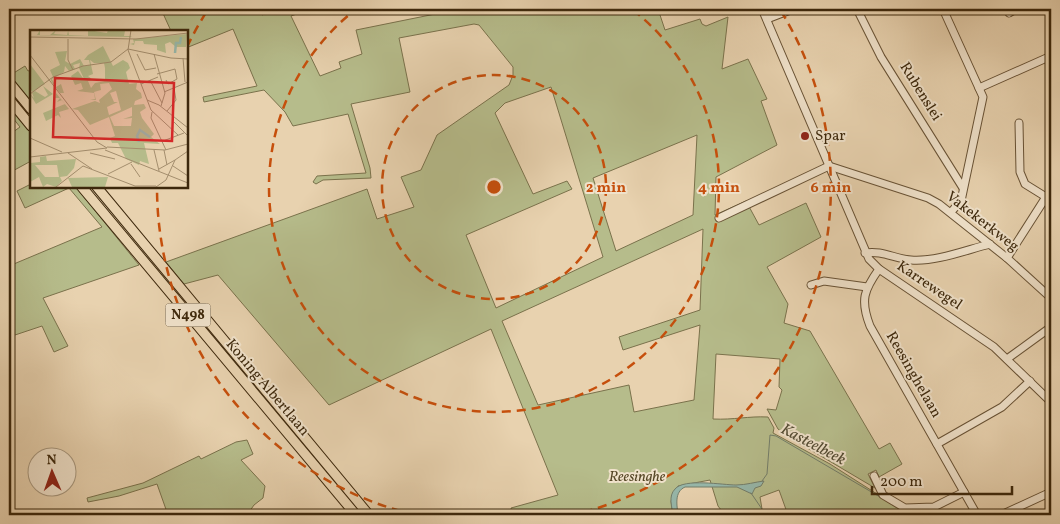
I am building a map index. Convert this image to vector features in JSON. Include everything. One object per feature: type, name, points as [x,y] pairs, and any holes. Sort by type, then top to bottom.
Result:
[{"type":"main road","points":[[9,82],[30,108]]},
{"type":"main road","points":[[9,99],[30,125]]},
{"type":"main road","name":"Koning Albertlaan","points":[[83,188],[356,515]]},
{"type":"main road","name":"Koning Albertlaan","points":[[98,188],[369,515]]},
{"type":"street","name":"Karrewegel","points":[[762,9],[865,253],[879,269],[994,347],[1051,402]]},
{"type":"street","points":[[767,20],[793,9]]},
{"type":"street","name":"Rubenslei","points":[[857,9],[881,57],[963,188]]},
{"type":"street","points":[[943,9],[983,97],[961,201],[951,212]]},
{"type":"street","points":[[1007,9],[1009,13],[1016,9]]},
{"type":"street","points":[[979,88],[1051,56]]},
{"type":"street","points":[[1007,258],[1049,195],[1024,184],[1020,172],[1019,123]]},
{"type":"street","points":[[719,218],[829,166]]},
{"type":"street","name":"Vakekerkweg","points":[[829,166],[928,198],[951,212],[1007,258],[1051,298]]},
{"type":"street","points":[[865,253],[877,252],[910,260],[928,259],[990,244]]},
{"type":"street","points":[[812,286],[824,281],[867,287],[879,269]]},
{"type":"street","name":"Reesinghelaan","points":[[867,287],[865,308],[870,326],[977,515]]},
{"type":"street","points":[[1007,359],[1051,328]]},
{"type":"street","points":[[937,444],[1002,407],[1030,381]]},
{"type":"street","points":[[874,476],[883,495],[905,508],[934,507],[964,492]]},
{"type":"street","points":[[1001,515],[1051,492]]},
{"type":"green space","name":"Reesinghe","points":[[161,9],[259,9],[262,15],[273,11],[273,9],[311,9],[291,16],[320,76],[341,68],[339,62],[362,54],[356,30],[455,10],[453,9],[658,9],[665,30],[700,19],[702,24],[706,26],[728,17],[722,69],[748,59],[767,99],[761,101],[777,145],[716,177],[715,215],[746,201],[759,225],[806,203],[821,237],[767,267],[788,304],[784,323],[810,331],[879,449],[890,443],[902,464],[879,477],[876,470],[868,474],[875,488],[778,429],[767,409],[776,410],[782,390],[779,387],[780,359],[716,354],[713,419],[768,417],[774,428],[773,433],[830,464],[899,508],[932,509],[935,515],[788,515],[779,490],[760,497],[763,515],[725,515],[718,506],[710,480],[678,486],[671,501],[673,515],[513,515],[511,508],[558,495],[491,329],[329,405],[218,275],[184,284],[166,262],[367,189],[377,219],[414,207],[401,177],[421,170],[437,135],[509,85],[513,75],[513,67],[479,25],[474,24],[399,38],[410,92],[351,104],[370,168],[371,178],[323,180],[316,184],[313,182],[317,176],[366,173],[348,114],[293,126],[285,112],[264,90],[204,102],[203,97],[257,86],[233,29],[188,47],[188,30],[171,30]],"holes":[[[551,87],[603,257],[496,308],[466,235],[572,189],[567,181],[533,194],[495,113],[505,103]],[[697,135],[693,215],[616,251],[593,178]],[[703,229],[700,310],[619,337],[623,350],[700,325],[694,400],[634,412],[629,385],[538,405],[502,321]]]},
{"type":"green space","points":[[25,66],[28,71],[30,70],[30,101],[9,75],[9,71],[12,74]]},
{"type":"green space","points":[[9,105],[30,132],[30,162],[9,173],[9,135],[20,127],[9,113]]},
{"type":"green space","points":[[30,184],[30,188],[69,188],[25,208],[17,191]]},
{"type":"green space","points":[[69,188],[77,188],[139,265],[43,298],[68,346],[54,352],[42,326],[9,337],[9,266],[102,227]]},
{"type":"green space","points":[[247,440],[253,454],[241,460],[265,486],[263,498],[254,505],[247,515],[168,515],[157,484],[119,496],[88,502],[87,498],[143,483],[199,456],[201,459],[236,442]]},
{"type":"shaded area","points":[[764,481],[761,486],[755,488],[752,494],[737,487],[685,487],[678,495],[678,515],[673,515],[672,495],[675,489],[680,486],[695,483],[740,485]]},
{"type":"waterway","name":"Kasteelbeek","points":[[762,481],[767,474],[770,435],[776,436],[880,497]]},
{"type":"waterway","name":"Kasteelbeek","points":[[751,493],[766,515]]},
{"type":"waterway","name":"Kasteelbeek","points":[[886,501],[899,509]]},
{"type":"waterway","name":"Kasteelbeek","points":[[908,511],[924,511]]},
{"type":"place","name":"Spar","points":[[805,136]]}]
